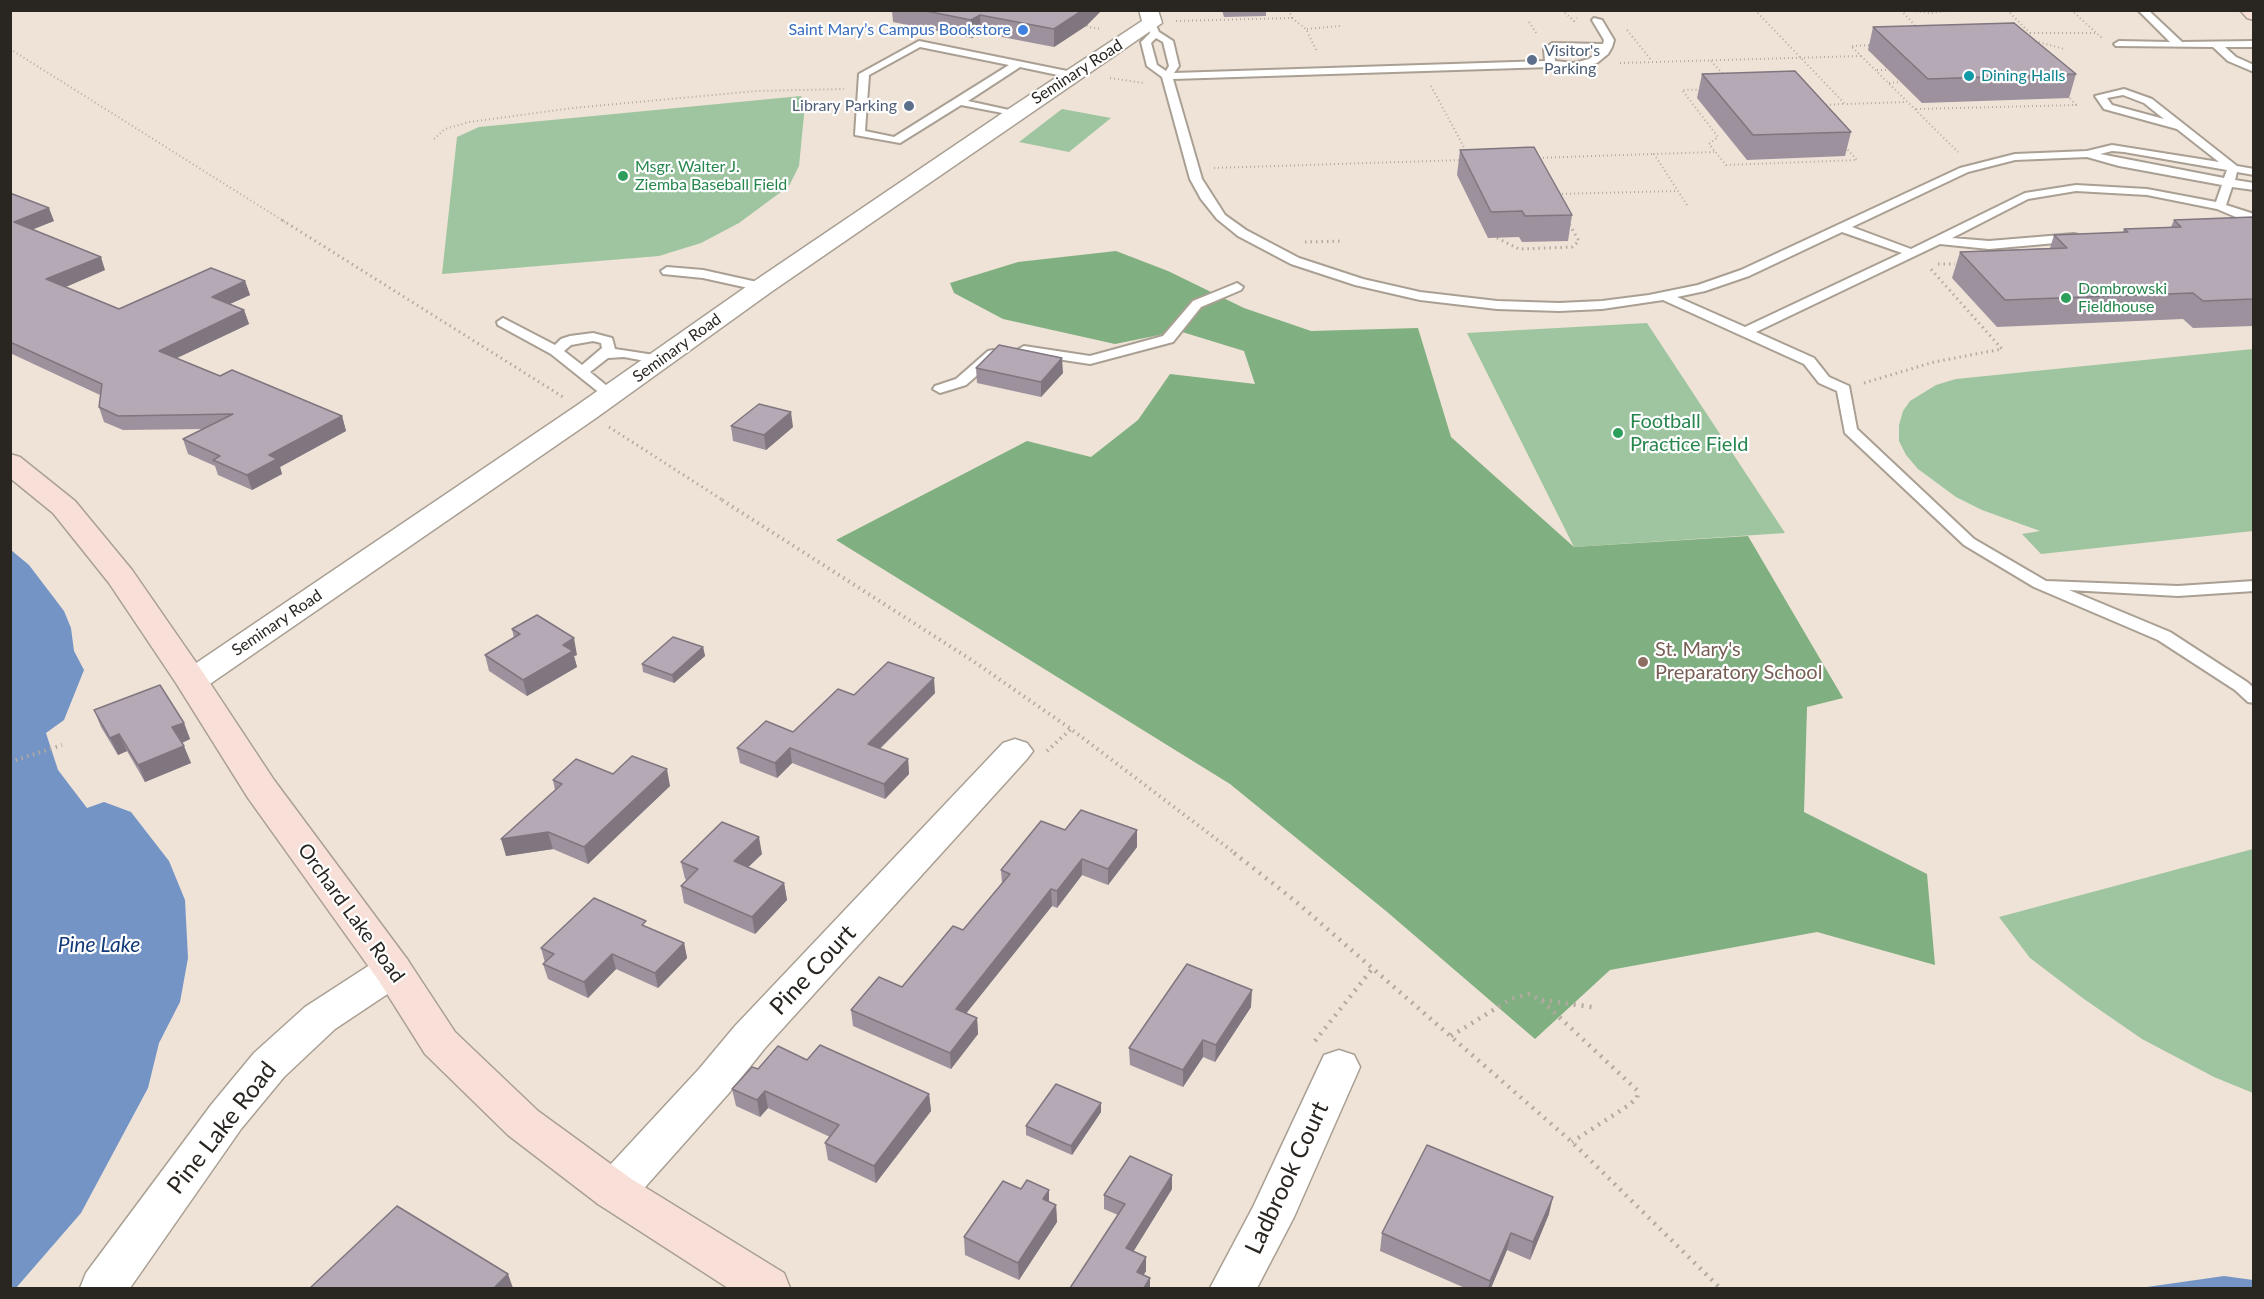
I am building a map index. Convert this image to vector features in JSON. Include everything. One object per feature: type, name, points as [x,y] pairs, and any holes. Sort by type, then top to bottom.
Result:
[{"type":"main road","points":[[2249,10],[2253,14]]},
{"type":"main road","name":"Orchard Lake Road","points":[[10,463],[64,507],[94,543],[192,681],[261,789],[393,970],[440,1043],[523,1123],[614,1191],[766,1288]]},
{"type":"street","name":"Seminary Road","points":[[192,681],[611,395],[762,287],[1014,114],[1153,24]]},
{"type":"street","name":"Pine Court","points":[[614,1191],[714,1081],[750,1037],[1030,752]]},
{"type":"street","name":"Pine Lake Road","points":[[103,1288],[226,1117],[269,1065],[320,1018],[393,970]]},
{"type":"street","name":"Ladbrook Court","points":[[1233,1288],[1271,1217],[1326,1056]]},
{"type":"lane","points":[[2142,10],[2179,45]]},
{"type":"lane","points":[[1168,79],[1550,64],[1574,66],[1593,61],[1605,52],[1609,40],[1597,20]]},
{"type":"lane","points":[[1168,79],[1174,66],[1168,41],[1153,24],[1146,42],[1152,66],[1168,79],[1192,169],[1201,189],[1214,208],[1242,233],[1294,261],[1359,282],[1420,296],[1497,305],[1559,307],[1602,305],[1665,296],[1710,285],[1745,273],[1840,227],[1974,167],[2021,156],[2087,154],[2112,148],[2253,172]]},
{"type":"lane","points":[[1018,64],[896,141],[859,133],[864,74],[919,44],[1075,74]]},
{"type":"lane","points":[[2119,44],[2253,44]]},
{"type":"lane","points":[[1550,64],[1547,55],[1549,49],[1555,45],[1607,47]]},
{"type":"lane","points":[[2216,45],[2232,59],[2253,69]]},
{"type":"lane","points":[[2181,127],[2108,107],[2100,96],[2124,92],[2148,101],[2181,127],[2233,168]]},
{"type":"lane","points":[[959,102],[1014,114]]},
{"type":"lane","points":[[2087,154],[2119,163],[2253,187]]},
{"type":"lane","points":[[2220,206],[2233,168]]},
{"type":"lane","points":[[1745,332],[1939,240],[2025,196],[2076,188],[2147,192],[2220,206],[2250,218]]},
{"type":"lane","points":[[2230,224],[2250,218]]},
{"type":"lane","points":[[1840,227],[1912,253]]},
{"type":"lane","points":[[1939,240],[1989,245],[2092,237]]},
{"type":"lane","points":[[667,271],[703,274],[762,287]]},
{"type":"lane","points":[[940,389],[961,382],[1008,346],[1090,360],[1168,339],[1197,304],[1237,287]]},
{"type":"lane","points":[[1665,296],[1809,361],[1824,380],[1844,389],[1850,430],[1969,542],[2040,584],[2164,636],[2241,686],[2253,698]]},
{"type":"lane","points":[[503,322],[556,351],[611,395]]},
{"type":"lane","points":[[556,351],[566,342],[592,337],[607,341],[609,349],[582,371]]},
{"type":"lane","points":[[604,354],[624,353],[661,360]]},
{"type":"lane","points":[[2040,584],[2178,591],[2253,586]]},
{"type":"path","points":[[869,11],[884,10]]},
{"type":"path","points":[[1075,20],[1088,24],[1088,27],[1174,21],[1292,18],[1289,10]]},
{"type":"path","points":[[1562,10],[1574,21]]},
{"type":"path","points":[[1755,10],[1845,104]]},
{"type":"path","points":[[1903,10],[1931,13],[1952,11]]},
{"type":"path","points":[[1903,10],[1923,35]]},
{"type":"path","points":[[2007,10],[2037,40]]},
{"type":"path","points":[[2071,10],[2105,41],[2119,44]]},
{"type":"path","points":[[1306,29],[1340,26]]},
{"type":"path","points":[[1625,27],[1653,62]]},
{"type":"path","points":[[2030,33],[2097,33]]},
{"type":"path","points":[[2026,40],[2037,40],[2064,49]]},
{"type":"path","points":[[1874,45],[1851,45],[1974,167]]},
{"type":"path","points":[[10,49],[586,412],[973,662],[1071,729],[1286,893],[1572,1142],[1720,1288]]},
{"type":"path","points":[[1593,61],[1604,64],[1862,56]]},
{"type":"path","points":[[1711,60],[1744,96]]},
{"type":"path","points":[[1876,70],[1889,70]]},
{"type":"path","points":[[1075,74],[1138,83],[1168,79]]},
{"type":"path","points":[[1889,83],[1901,82]]},
{"type":"path","points":[[1192,169],[1470,160],[1431,86]]},
{"type":"path","points":[[1792,87],[1857,160],[1726,165],[1709,144],[1718,137],[1682,90],[1736,88],[1792,87]]},
{"type":"path","points":[[434,139],[445,129],[469,122],[573,108],[756,91],[863,89]]},
{"type":"path","points":[[1915,109],[2076,105],[2064,91],[2060,91]]},
{"type":"path","points":[[1799,106],[1907,102]]},
{"type":"path","points":[[1528,158],[1715,152]]},
{"type":"path","points":[[1654,154],[1688,205]]},
{"type":"path","points":[[1560,204],[1555,194],[1677,190]]},
{"type":"path","points":[[1497,238],[1519,249],[1572,247],[1579,241],[1564,213]]},
{"type":"path","points":[[1564,233],[1574,233]]},
{"type":"path","points":[[1844,389],[1934,362],[2002,349],[1927,264]]},
{"type":"path","points":[[1030,752],[1071,729]]},
{"type":"path","points":[[10,762],[62,745]]},
{"type":"path","points":[[1326,1056],[1372,969]]},
{"type":"path","points":[[1451,1036],[1511,999],[1529,994],[1541,1000],[1638,1092],[1637,1098],[1629,1106],[1572,1142]]},
{"type":"path","points":[[1541,1000],[1592,1007]]},
{"type":"green space","name":"Msgr. Walter J. Ziemba Baseball Field","points":[[801,96],[805,105],[799,166],[789,186],[739,223],[701,243],[659,256],[442,274],[457,137],[479,127]]},
{"type":"green space","points":[[1062,109],[1111,118],[1069,152],[1019,142]]},
{"type":"green space","points":[[1116,251],[1168,271],[1244,308],[1311,331],[1418,328],[1451,437],[1574,547],[1748,536],[1843,698],[1807,707],[1804,812],[1927,874],[1935,965],[1817,932],[1610,970],[1535,1039],[1386,911],[1230,784],[836,540],[1027,441],[1091,457],[1138,420],[1170,374],[1255,384],[1244,351],[1179,331],[1115,344],[1003,319],[954,293],[950,283],[1018,262]]},
{"type":"green space","name":"Football Practice Field","points":[[1647,323],[1785,533],[1574,547],[1467,333]]},
{"type":"green space","points":[[2253,349],[2253,531],[2041,554],[2022,534],[2040,531],[1982,510],[1956,497],[1918,469],[1906,455],[1899,441],[1899,425],[1903,411],[1910,401],[1936,385],[1956,379]]},
{"type":"green space","points":[[2253,849],[2253,1093],[2214,1077],[2142,1039],[2084,999],[2030,958],[1999,917]]},
{"type":"water","name":"Pine Lake","points":[[11,550],[29,565],[64,611],[71,628],[74,651],[84,670],[64,720],[46,733],[58,770],[87,808],[104,802],[131,812],[169,861],[185,900],[188,958],[180,1002],[159,1043],[148,1088],[81,1213],[16,1288],[10,1288]]},
{"type":"water","points":[[2224,1276],[2253,1280],[2253,1288],[2140,1288]]},
{"type":"building","points":[[921,10],[1083,10],[1054,29],[980,15],[971,20]]},
{"type":"building","points":[[2014,23],[2076,74],[1928,79],[1873,27]]},
{"type":"building","points":[[1795,71],[1851,132],[1753,135],[1702,74]]},
{"type":"building","points":[[1534,147],[1572,215],[1525,216],[1522,211],[1491,212],[1460,150]]},
{"type":"building","points":[[10,193],[49,208],[14,222],[101,257],[46,279],[119,309],[211,268],[245,281],[212,297],[244,310],[159,351],[220,376],[232,370],[342,416],[269,455],[277,459],[247,475],[213,460],[220,456],[183,439],[233,414],[118,416],[99,407],[102,384],[10,342]]},
{"type":"building","points":[[2253,217],[2253,299],[2203,301],[2193,293],[2005,300],[1960,252],[2067,248],[2054,235],[2181,227],[2174,220]]},
{"type":"building","points":[[999,345],[1062,358],[1041,382],[976,368]]},
{"type":"building","points":[[759,404],[791,412],[764,435],[731,426]]},
{"type":"building","points":[[537,615],[574,638],[563,645],[573,651],[523,680],[485,655],[520,634],[512,629]]},
{"type":"building","points":[[673,637],[703,647],[672,675],[642,664]]},
{"type":"building","points":[[888,662],[934,678],[868,744],[908,759],[884,784],[790,748],[775,763],[737,748],[766,721],[793,732],[838,689],[854,695]]},
{"type":"building","points":[[160,685],[184,723],[172,727],[184,746],[138,765],[119,734],[110,738],[94,710]]},
{"type":"building","points":[[632,756],[667,769],[584,847],[548,832],[501,839],[562,784],[553,780],[576,759],[613,774]]},
{"type":"building","points":[[1081,810],[1137,830],[1108,869],[1082,859],[1057,891],[1051,889],[956,1009],[977,1018],[950,1053],[851,1010],[879,977],[902,987],[953,926],[963,930],[1010,874],[1001,870],[1041,821],[1065,830]]},
{"type":"building","points":[[722,822],[759,837],[734,861],[784,883],[752,917],[681,886],[698,869],[681,862]]},
{"type":"building","points":[[594,898],[646,921],[642,925],[684,943],[655,973],[612,954],[584,982],[543,964],[554,954],[541,948]]},
{"type":"building","points":[[1187,964],[1252,990],[1216,1045],[1203,1040],[1183,1070],[1129,1048]]},
{"type":"building","points":[[820,1045],[929,1094],[874,1166],[825,1143],[839,1125],[765,1091],[757,1100],[732,1089],[752,1067],[758,1069],[778,1046],[807,1060]]},
{"type":"building","points":[[1056,1084],[1101,1103],[1071,1146],[1026,1126]]},
{"type":"building","points":[[1427,1145],[1553,1197],[1533,1242],[1511,1233],[1490,1281],[1382,1233]]},
{"type":"building","points":[[1130,1156],[1172,1175],[1126,1248],[1146,1257],[1137,1272],[1150,1278],[1144,1288],[1070,1288],[1125,1204],[1104,1195]]},
{"type":"building","points":[[1027,1180],[1049,1190],[1043,1199],[1056,1205],[1018,1263],[964,1237],[1003,1181],[1021,1189]]},
{"type":"building","points":[[397,1206],[508,1274],[494,1288],[310,1288]]},
{"type":"place","name":"Saint Mary’s Campus Bookstore","points":[[1023,30]]},
{"type":"place","name":"Visitor's Parking","points":[[1532,60]]},
{"type":"place","name":"Dining Halls","points":[[1969,76]]},
{"type":"place","name":"Library Parking","points":[[909,106]]},
{"type":"place","name":"Msgr. Walter J. Ziemba Baseball Field","points":[[623,176]]},
{"type":"place","name":"Dombrowski Fieldhouse","points":[[2066,298]]},
{"type":"place","name":"Football Practice Field","points":[[1618,433]]},
{"type":"place","name":"St. Mary's Preparatory School","points":[[1643,662]]}]
